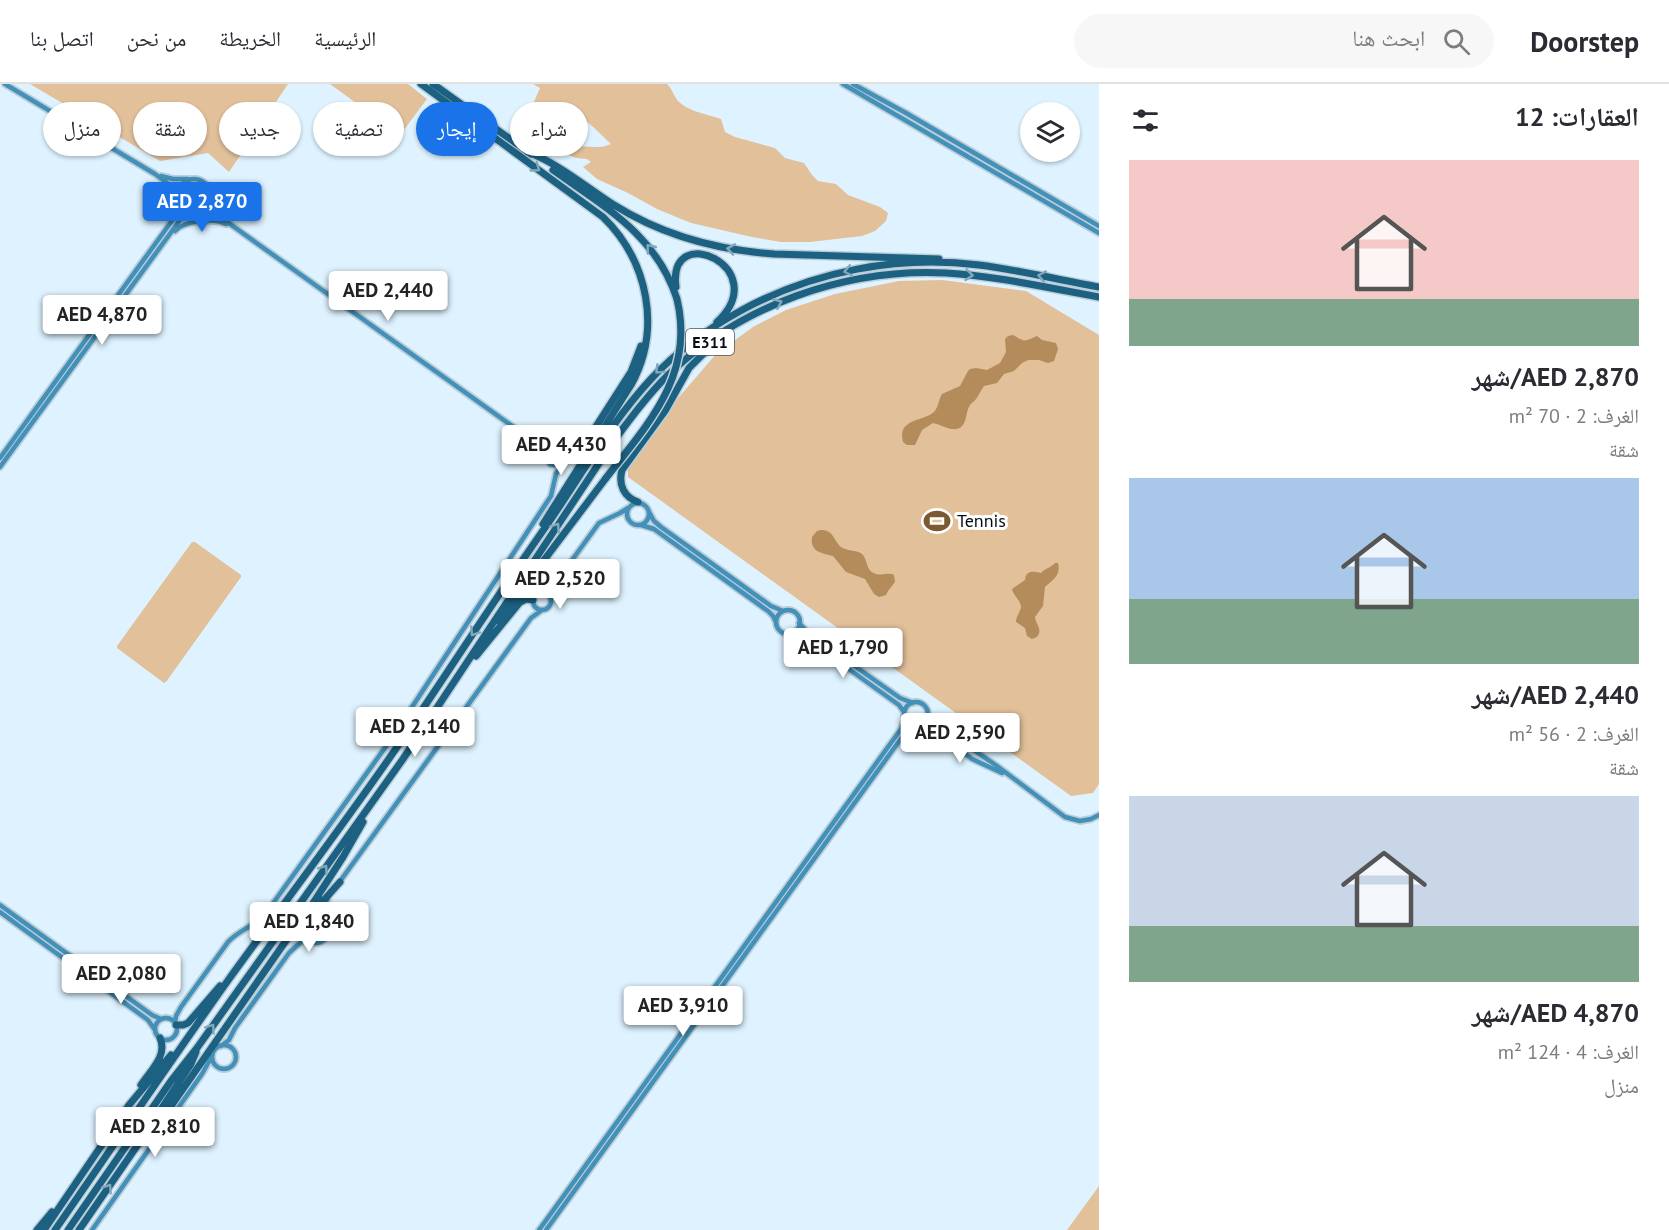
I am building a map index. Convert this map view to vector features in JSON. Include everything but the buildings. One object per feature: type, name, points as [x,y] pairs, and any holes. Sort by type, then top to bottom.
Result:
[{"type":"highway","points":[[421,84],[594,210],[611,225],[625,243],[643,283],[648,324],[642,360],[635,377],[552,506],[526,553]]},
{"type":"highway","points":[[433,84],[510,139]]},
{"type":"highway","points":[[534,156],[640,236],[662,265],[677,299]]},
{"type":"highway","points":[[538,156],[636,217],[672,233],[709,245],[761,253],[920,257],[977,265]]},
{"type":"highway","points":[[488,632],[656,412],[670,385],[679,356],[681,318],[674,278],[675,270],[685,257],[693,254],[706,255],[718,261],[728,270],[733,283],[732,303],[724,315],[704,334]]},
{"type":"highway","name":"E311","points":[[55,1230],[229,979],[392,753],[605,437],[642,389],[671,359],[737,313],[769,297],[808,282],[871,267],[906,263],[977,265],[1099,287]]},
{"type":"highway","name":"E311","points":[[68,1230],[171,1081],[375,799],[600,462],[645,400],[668,375],[700,349],[761,311],[830,285],[873,276],[932,272],[968,275],[1099,297]]},
{"type":"highway","points":[[562,445],[579,444],[587,439],[631,372],[643,341],[647,305]]},
{"type":"highway","points":[[638,502],[628,497],[622,487],[621,476],[625,465],[665,411],[695,361],[761,311]]},
{"type":"highway","points":[[542,592],[536,585],[536,579],[564,537],[568,526]]},
{"type":"highway","points":[[467,664],[487,645],[521,600],[526,598],[533,602]]},
{"type":"highway","points":[[316,920],[310,915],[309,910],[343,857],[375,799]]},
{"type":"highway","points":[[318,896],[320,901],[324,900],[340,882]]},
{"type":"highway","points":[[136,1147],[169,1108],[292,932],[299,928],[305,932]]},
{"type":"highway","points":[[176,1024],[188,1023],[215,991],[229,979]]},
{"type":"highway","points":[[44,1230],[161,1056],[163,1049],[160,1038]]},
{"type":"highway","points":[[129,1105],[186,1040]]},
{"type":"highway","points":[[79,1230],[191,1064],[197,1048]]},
{"type":"highway","points":[[37,1230],[64,1200]]},
{"type":"street","points":[[4,84],[155,174],[170,185],[184,208],[216,215],[236,228],[533,441],[545,456],[555,482]]},
{"type":"street","points":[[843,84],[1099,232]]},
{"type":"street","points":[[853,84],[1099,226]]},
{"type":"street","points":[[155,174],[170,178],[195,178],[203,181],[209,187],[217,207],[230,224]]},
{"type":"street","points":[[0,458],[176,216],[179,187],[189,179]]},
{"type":"street","points":[[1037,190],[1040,184]]},
{"type":"street","points":[[0,467],[181,218],[207,205],[211,193]]},
{"type":"street","points":[[168,237],[183,225],[212,220],[236,228]]},
{"type":"street","points":[[133,284],[141,269],[139,267]]},
{"type":"street","points":[[0,912],[148,1020],[157,1036],[167,1040],[173,1037],[177,1032],[176,1016],[181,1007],[228,942],[236,934],[254,925],[266,913],[387,745],[551,496],[557,472],[566,460],[566,449],[562,445],[533,441]]},
{"type":"street","points":[[545,456],[546,448],[553,443]]},
{"type":"street","points":[[548,462],[556,466],[562,464]]},
{"type":"street","points":[[92,1230],[202,1074],[215,1050],[231,1036],[289,953],[303,939],[306,925],[316,920],[340,882],[531,618],[536,594],[550,590],[599,523],[632,504],[638,502],[645,505],[657,524],[771,606],[783,611]]},
{"type":"street","points":[[628,508],[626,515],[629,522]]},
{"type":"street","points":[[641,525],[647,521],[649,512]]},
{"type":"street","points":[[611,517],[654,529],[771,613],[781,631],[801,635],[897,703],[908,723],[933,729],[979,763],[1010,777]]},
{"type":"street","points":[[531,618],[548,607],[556,582]]},
{"type":"street","points":[[542,592],[548,595],[550,600]]},
{"type":"street","points":[[533,602],[537,608],[543,610]]},
{"type":"street","points":[[776,622],[778,615],[783,611],[790,610],[796,613],[799,623],[809,634],[900,698],[925,706],[937,725],[1070,819],[1086,821],[1099,815]]},
{"type":"street","points":[[791,633],[798,628],[799,623]]},
{"type":"street","points":[[904,712],[906,707],[913,703]]},
{"type":"street","points":[[539,1230],[905,733],[910,728],[926,721],[928,714]]},
{"type":"street","points":[[546,1230],[901,729],[905,718]]},
{"type":"street","points":[[0,905],[152,1015],[176,1024]]},
{"type":"street","points":[[298,944],[318,943],[324,940],[327,935],[327,926],[324,908]]},
{"type":"street","points":[[316,920],[327,926]]},
{"type":"street","points":[[305,932],[307,938],[312,942]]},
{"type":"street","points":[[108,990],[118,994],[121,992]]},
{"type":"street","points":[[155,1030],[156,1024],[174,1014],[181,1007]]},
{"type":"street","points":[[202,1074],[210,1069],[227,1069],[233,1065],[235,1057],[231,1036]]},
{"type":"street","points":[[221,1046],[232,1049]]},
{"type":"street","points":[[212,1056],[219,1068]]},
{"type":"shaded area","points":[[30,84],[288,84],[276,102],[219,102],[219,156],[240,156],[229,172],[207,153],[207,102],[133,102],[133,145],[121,138],[121,102],[60,102]]},
{"type":"shaded area","points":[[330,84],[408,84],[427,99],[425,102],[416,102],[416,114],[404,130],[404,102],[355,102]]},
{"type":"shaded area","points":[[533,84],[667,84],[682,105],[721,119],[725,132],[775,148],[785,158],[804,163],[818,181],[836,184],[848,195],[880,207],[888,213],[886,221],[875,231],[862,236],[810,242],[781,242],[691,223],[597,179],[583,167],[591,162],[571,156],[588,156],[588,147],[611,144],[588,122],[588,102],[534,102],[540,88]]},
{"type":"shaded area","points":[[152,156],[190,156],[160,161]]},
{"type":"shaded area","points":[[942,280],[1026,291],[1099,335],[1099,784],[1093,793],[1071,796],[628,477],[628,467],[672,405],[717,353],[753,327],[786,310],[835,294],[899,281]]},
{"type":"shaded area","points":[[1013,335],[1025,340],[1037,336],[1042,340],[1056,343],[1058,349],[1054,361],[1048,363],[1028,360],[1014,371],[1004,374],[997,383],[984,386],[970,405],[961,427],[951,429],[933,423],[922,430],[915,445],[907,445],[903,442],[902,434],[907,425],[934,412],[942,394],[960,386],[970,369],[987,370],[1000,363],[1006,352],[1005,339]]},
{"type":"shaded area","points":[[821,530],[831,534],[841,547],[861,553],[873,573],[894,575],[895,582],[886,595],[879,597],[874,594],[865,579],[846,572],[833,556],[815,549],[812,537]]},
{"type":"shaded area","points":[[192,542],[241,577],[164,683],[117,646]]},
{"type":"shaded area","points":[[1058,563],[1058,571],[1056,577],[1045,587],[1043,606],[1035,617],[1039,632],[1037,637],[1032,639],[1027,636],[1025,628],[1016,622],[1021,607],[1012,589],[1025,580],[1028,573],[1041,573]]},
{"type":"shaded area","points":[[1099,1186],[1099,1230],[1067,1230]]},
{"type":"place","name":"Tennis","points":[[937,521]]}]
